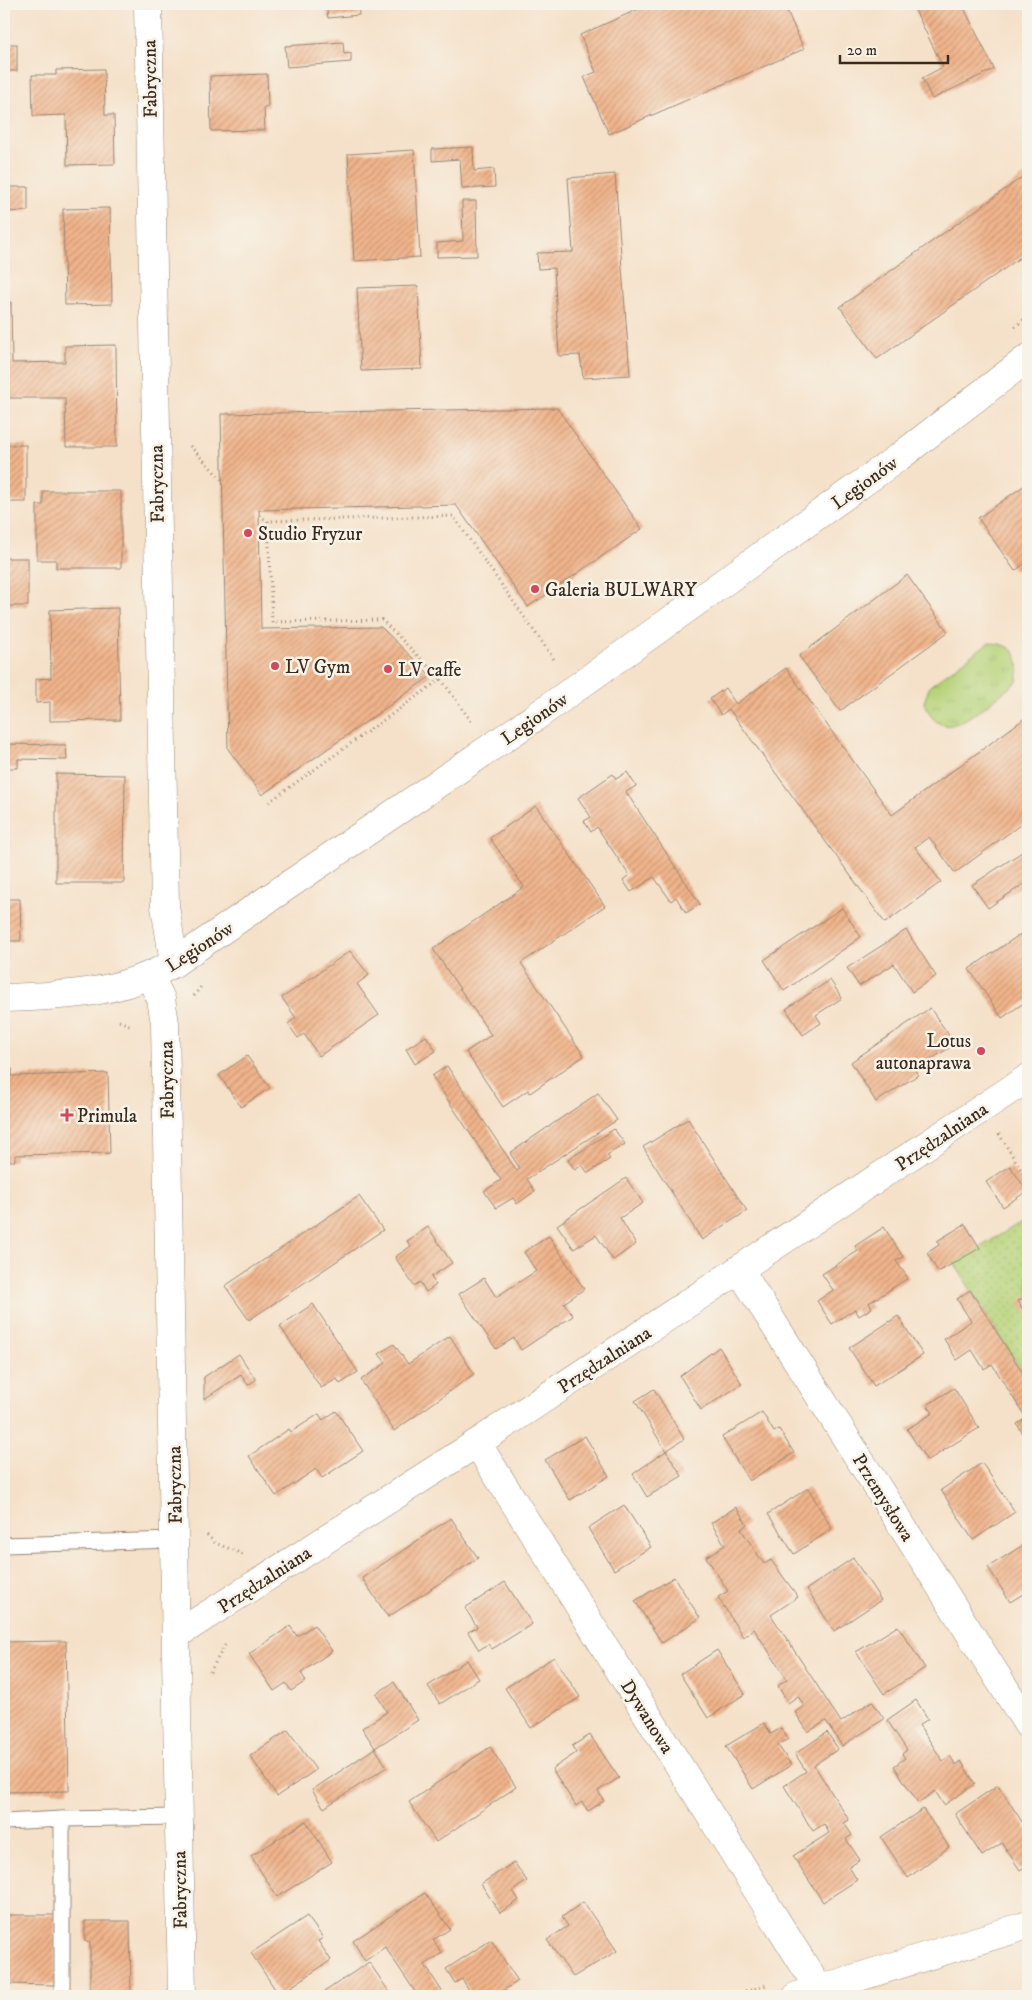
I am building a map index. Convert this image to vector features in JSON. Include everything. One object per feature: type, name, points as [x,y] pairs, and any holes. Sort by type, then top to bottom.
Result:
[{"type":"street","name":"Fabryczna","points":[[148,4],[165,906],[174,963]]},
{"type":"street","name":"Legionów","points":[[4,998],[65,996],[110,988],[150,976],[174,963],[534,718],[892,462],[1028,358]]},
{"type":"street","name":"Fabryczna","points":[[150,976],[161,999],[165,1023],[182,1996]]},
{"type":"street","name":"Przędzalniana","points":[[176,1635],[477,1443],[1028,1078]]},
{"type":"street","name":"Przemysłowa","points":[[739,1269],[1028,1725]]},
{"type":"street","name":"Dywanowa","points":[[477,1443],[808,1993]]},
{"type":"street","points":[[808,1993],[1028,1925]]},
{"type":"lane","points":[[4,1545],[174,1540]]},
{"type":"lane","points":[[4,1822],[178,1817]]},
{"type":"lane","points":[[62,1819],[62,1996]]},
{"type":"path","points":[[186,442],[222,480]]},
{"type":"path","points":[[259,516],[268,521],[453,516],[556,663]]},
{"type":"path","points":[[268,521],[272,622],[382,620],[441,679],[471,721]]},
{"type":"path","points":[[550,667],[565,657]]},
{"type":"path","points":[[269,802],[441,679]]},
{"type":"path","points":[[463,727],[478,716]]},
{"type":"path","points":[[193,997],[205,982]]},
{"type":"path","points":[[982,1108],[1028,1181]]},
{"type":"path","points":[[203,1531],[215,1543],[229,1550],[247,1555]]},
{"type":"path","points":[[208,1679],[226,1643]]},
{"type":"path","points":[[731,1996],[772,1984]]},
{"type":"green space","points":[[988,643],[1005,646],[1015,653],[1018,665],[1017,682],[960,722],[951,725],[940,724],[931,716],[924,702],[930,686]]},
{"type":"green space","points":[[1028,1218],[1028,1381],[954,1263]]},
{"type":"building","points":[[326,4],[358,4],[359,15],[328,18]]},
{"type":"building","points":[[650,4],[784,4],[804,49],[609,134],[584,77],[596,72],[580,35]]},
{"type":"building","points":[[912,4],[962,4],[994,69],[932,99],[922,78],[943,67]]},
{"type":"building","points":[[343,42],[344,54],[351,53],[351,62],[287,67],[285,46]]},
{"type":"building","points":[[4,44],[17,44],[17,71],[4,71]]},
{"type":"building","points":[[104,69],[105,115],[114,115],[115,164],[67,165],[66,115],[33,116],[32,75],[56,75],[56,70]]},
{"type":"building","points":[[267,74],[268,107],[264,107],[265,130],[211,131],[210,76]]},
{"type":"building","points":[[473,147],[474,171],[494,169],[495,187],[462,189],[460,159],[432,161],[432,149]]},
{"type":"building","points":[[414,150],[420,257],[354,261],[348,154]]},
{"type":"building","points":[[1028,173],[1028,252],[877,359],[840,307]]},
{"type":"building","points":[[615,174],[630,375],[583,378],[580,355],[559,356],[554,268],[538,269],[537,253],[573,252],[568,178]]},
{"type":"building","points":[[4,187],[28,187],[28,211],[4,212]]},
{"type":"building","points":[[462,201],[476,201],[477,256],[437,257],[437,243],[463,241]]},
{"type":"building","points":[[110,208],[112,304],[65,305],[63,209]]},
{"type":"building","points":[[418,286],[422,369],[361,371],[357,288]]},
{"type":"building","points":[[4,302],[11,302],[12,363],[65,362],[65,346],[116,345],[117,447],[66,447],[65,398],[4,398]]},
{"type":"building","name":"Galeria BULWARY","points":[[557,408],[642,529],[528,607],[456,505],[259,510],[261,629],[381,627],[431,676],[262,795],[228,749],[221,414]]},
{"type":"building","points":[[4,445],[26,445],[26,502],[4,502]]},
{"type":"building","points":[[1028,483],[1028,561],[1015,571],[978,518]]},
{"type":"building","points":[[43,491],[121,491],[121,568],[56,568],[56,560],[37,560],[37,505],[43,505]]},
{"type":"building","points":[[4,558],[28,558],[28,606],[4,606]]},
{"type":"building","points":[[907,575],[948,632],[840,711],[799,656]]},
{"type":"building","points":[[118,608],[120,720],[50,721],[50,702],[36,703],[36,679],[51,678],[50,610]]},
{"type":"building","points":[[786,668],[892,815],[1028,716],[1028,819],[955,873],[929,837],[915,847],[941,882],[885,923],[729,709],[721,715],[710,699],[725,688],[736,704]]},
{"type":"building","points":[[4,744],[66,745],[67,760],[18,759],[18,768],[4,768]]},
{"type":"building","points":[[627,772],[636,786],[626,792],[700,904],[686,913],[676,897],[671,901],[654,877],[631,892],[623,880],[629,875],[597,827],[591,832],[584,821],[591,817],[578,798],[613,774],[616,779]]},
{"type":"building","points":[[56,774],[125,775],[124,883],[56,883]]},
{"type":"building","points":[[536,806],[605,906],[521,963],[584,1056],[530,1093],[528,1090],[503,1107],[466,1052],[491,1035],[433,949],[524,887],[490,838]]},
{"type":"building","points":[[1028,848],[1028,881],[988,908],[972,885]]},
{"type":"building","points":[[4,899],[20,899],[21,941],[4,941]]},
{"type":"building","points":[[842,908],[861,937],[784,991],[764,960]]},
{"type":"building","points":[[1028,929],[1028,1000],[1002,1018],[969,969]]},
{"type":"building","points":[[906,930],[936,976],[912,992],[894,964],[859,986],[847,968]]},
{"type":"building","points":[[350,951],[369,975],[357,984],[379,1015],[319,1056],[304,1034],[298,1038],[288,1024],[296,1018],[282,998]]},
{"type":"building","points":[[830,980],[842,998],[816,1015],[821,1023],[803,1035],[786,1009]]},
{"type":"building","points":[[930,1008],[955,1044],[915,1070],[918,1075],[876,1102],[851,1062]]},
{"type":"building","points":[[426,1036],[436,1051],[415,1064],[406,1049]]},
{"type":"building","points":[[247,1056],[270,1088],[241,1107],[219,1075]]},
{"type":"building","points":[[447,1066],[517,1171],[520,1169],[510,1153],[598,1093],[617,1120],[527,1179],[535,1191],[517,1204],[513,1198],[496,1208],[484,1191],[501,1180],[432,1076]]},
{"type":"building","points":[[4,1069],[12,1069],[12,1076],[108,1073],[110,1153],[15,1155],[15,1161],[4,1161]]},
{"type":"building","points":[[688,1119],[747,1211],[702,1240],[643,1147]]},
{"type":"building","points":[[614,1129],[625,1144],[607,1155],[610,1159],[588,1173],[582,1165],[575,1170],[568,1160]]},
{"type":"building","points":[[1010,1166],[1027,1191],[1003,1207],[986,1182]]},
{"type":"building","points":[[626,1178],[643,1203],[620,1218],[636,1244],[613,1260],[596,1235],[574,1249],[557,1225]]},
{"type":"building","points":[[359,1196],[383,1230],[249,1320],[225,1286]]},
{"type":"building","points":[[965,1224],[980,1248],[938,1272],[927,1253],[939,1245],[937,1241]]},
{"type":"building","points":[[428,1227],[452,1263],[431,1277],[436,1285],[426,1292],[420,1282],[414,1286],[395,1257],[411,1246],[407,1241]]},
{"type":"building","points":[[884,1227],[903,1257],[896,1261],[908,1278],[869,1303],[872,1308],[859,1316],[855,1309],[832,1324],[817,1301],[833,1290],[822,1274],[858,1251],[855,1246]]},
{"type":"building","points":[[549,1236],[584,1289],[564,1303],[573,1316],[521,1350],[514,1338],[496,1349],[459,1294],[484,1278],[496,1297],[536,1271],[524,1252]]},
{"type":"building","points":[[970,1290],[1028,1381],[1028,1442],[1017,1424],[1026,1418],[992,1364],[984,1369],[972,1350],[957,1360],[944,1339],[971,1321],[957,1299]]},
{"type":"building","points":[[1028,1295],[1028,1318],[1018,1301]]},
{"type":"building","points":[[313,1304],[358,1372],[340,1384],[337,1379],[321,1388],[280,1326]]},
{"type":"building","points":[[898,1316],[923,1355],[874,1386],[849,1348]]},
{"type":"building","points":[[450,1336],[474,1374],[394,1431],[361,1380],[386,1363],[379,1354],[394,1344],[408,1364]]},
{"type":"building","points":[[719,1347],[742,1384],[701,1410],[680,1376]]},
{"type":"building","points":[[239,1354],[256,1380],[248,1385],[241,1375],[204,1399],[204,1377]]},
{"type":"building","points":[[954,1388],[979,1428],[927,1461],[907,1429],[933,1413],[927,1405]]},
{"type":"building","points":[[654,1389],[684,1439],[666,1451],[635,1401]]},
{"type":"building","points":[[336,1411],[363,1451],[322,1478],[316,1469],[276,1496],[249,1456],[289,1429],[291,1432],[319,1414],[323,1420]]},
{"type":"building","points":[[762,1412],[774,1432],[779,1429],[794,1453],[749,1481],[722,1437]]},
{"type":"building","points":[[585,1436],[609,1476],[570,1500],[545,1460]]},
{"type":"building","points":[[666,1451],[682,1476],[647,1497],[633,1474]]},
{"type":"building","points":[[982,1463],[1015,1512],[973,1540],[941,1490]]},
{"type":"building","points":[[808,1488],[832,1529],[794,1554],[768,1514]]},
{"type":"building","points":[[624,1505],[651,1547],[614,1570],[588,1528]]},
{"type":"building","points":[[736,1507],[747,1524],[741,1529],[764,1564],[771,1560],[798,1597],[771,1615],[841,1722],[872,1701],[884,1719],[842,1746],[826,1721],[808,1732],[795,1712],[804,1706],[798,1696],[788,1703],[778,1686],[787,1679],[754,1629],[743,1637],[718,1597],[728,1591],[706,1557],[725,1545],[711,1523]]},
{"type":"building","points":[[451,1518],[478,1558],[388,1617],[362,1578]]},
{"type":"building","points":[[1028,1542],[1028,1591],[1010,1602],[988,1567]]},
{"type":"building","points":[[853,1558],[881,1600],[834,1631],[807,1589]]},
{"type":"building","points":[[674,1577],[700,1618],[662,1643],[635,1601]]},
{"type":"building","points":[[505,1582],[532,1624],[492,1649],[488,1644],[479,1650],[468,1632],[477,1627],[465,1608]]},
{"type":"building","points":[[314,1625],[332,1651],[301,1673],[306,1681],[291,1691],[286,1683],[274,1691],[249,1654],[290,1626],[297,1636]]},
{"type":"building","points":[[898,1626],[925,1668],[884,1694],[856,1652]]},
{"type":"building","points":[[66,1641],[69,1791],[4,1792],[4,1642]]},
{"type":"building","points":[[717,1650],[745,1694],[708,1718],[680,1674]]},
{"type":"building","points":[[554,1657],[580,1697],[531,1728],[505,1688]]},
{"type":"building","points":[[467,1660],[479,1679],[440,1704],[428,1686]]},
{"type":"building","points":[[394,1682],[418,1720],[375,1748],[362,1728],[387,1712],[376,1694]]},
{"type":"building","points":[[916,1700],[928,1719],[919,1725],[943,1761],[950,1756],[956,1765],[961,1761],[975,1784],[944,1805],[935,1791],[918,1803],[894,1766],[905,1758],[902,1754],[907,1750],[887,1720]]},
{"type":"building","points":[[764,1723],[771,1734],[781,1728],[788,1739],[778,1745],[791,1765],[753,1789],[726,1746]]},
{"type":"building","points":[[288,1730],[316,1770],[277,1796],[250,1756]]},
{"type":"building","points":[[827,1732],[838,1749],[814,1765],[849,1820],[844,1823],[852,1835],[846,1839],[860,1860],[849,1867],[857,1880],[823,1902],[793,1856],[829,1833],[824,1824],[813,1831],[784,1786],[806,1771],[795,1754]]},
{"type":"building","points":[[590,1735],[619,1778],[598,1791],[604,1801],[588,1811],[582,1802],[576,1806],[552,1769],[576,1753],[572,1746]]},
{"type":"building","points":[[490,1747],[516,1787],[436,1842],[409,1802]]},
{"type":"building","points":[[375,1748],[387,1767],[324,1808],[312,1790]]},
{"type":"building","points":[[998,1785],[1028,1831],[1028,1865],[1020,1870],[1002,1843],[982,1856],[955,1814]]},
{"type":"building","points":[[923,1809],[949,1847],[908,1878],[881,1837]]},
{"type":"building","points":[[306,1821],[332,1862],[277,1897],[251,1856]]},
{"type":"building","points":[[514,1862],[527,1881],[513,1891],[519,1900],[500,1913],[481,1884]]},
{"type":"building","points":[[425,1893],[450,1929],[433,1940],[442,1953],[425,1965],[445,1996],[418,1996],[385,1947],[365,1961],[353,1941]]},
{"type":"building","points":[[583,1902],[617,1951],[573,1977],[547,1940],[568,1926],[562,1917]]},
{"type":"building","points":[[4,1915],[55,1915],[55,1985],[4,1984]]},
{"type":"building","points":[[307,1916],[323,1938],[318,1941],[331,1960],[279,1995],[251,1953]]},
{"type":"building","points":[[85,1921],[130,1921],[131,1996],[90,1996],[90,1942],[85,1941]]},
{"type":"building","points":[[491,1940],[518,1981],[495,1996],[473,1996],[462,1979],[455,1983],[446,1969]]},
{"type":"building","points":[[369,1962],[392,1996],[317,1996],[327,1990]]},
{"type":"place","name":"Studio Fryzur","points":[[248,533]]},
{"type":"place","name":"Galeria BULWARY","points":[[535,589]]},
{"type":"place","name":"LV Gym","points":[[275,666]]},
{"type":"place","name":"LV caffe","points":[[388,669]]},
{"type":"place","name":"Lotus autonaprawa","points":[[981,1051]]},
{"type":"place","name":"Primula","points":[[67,1115]]}]
